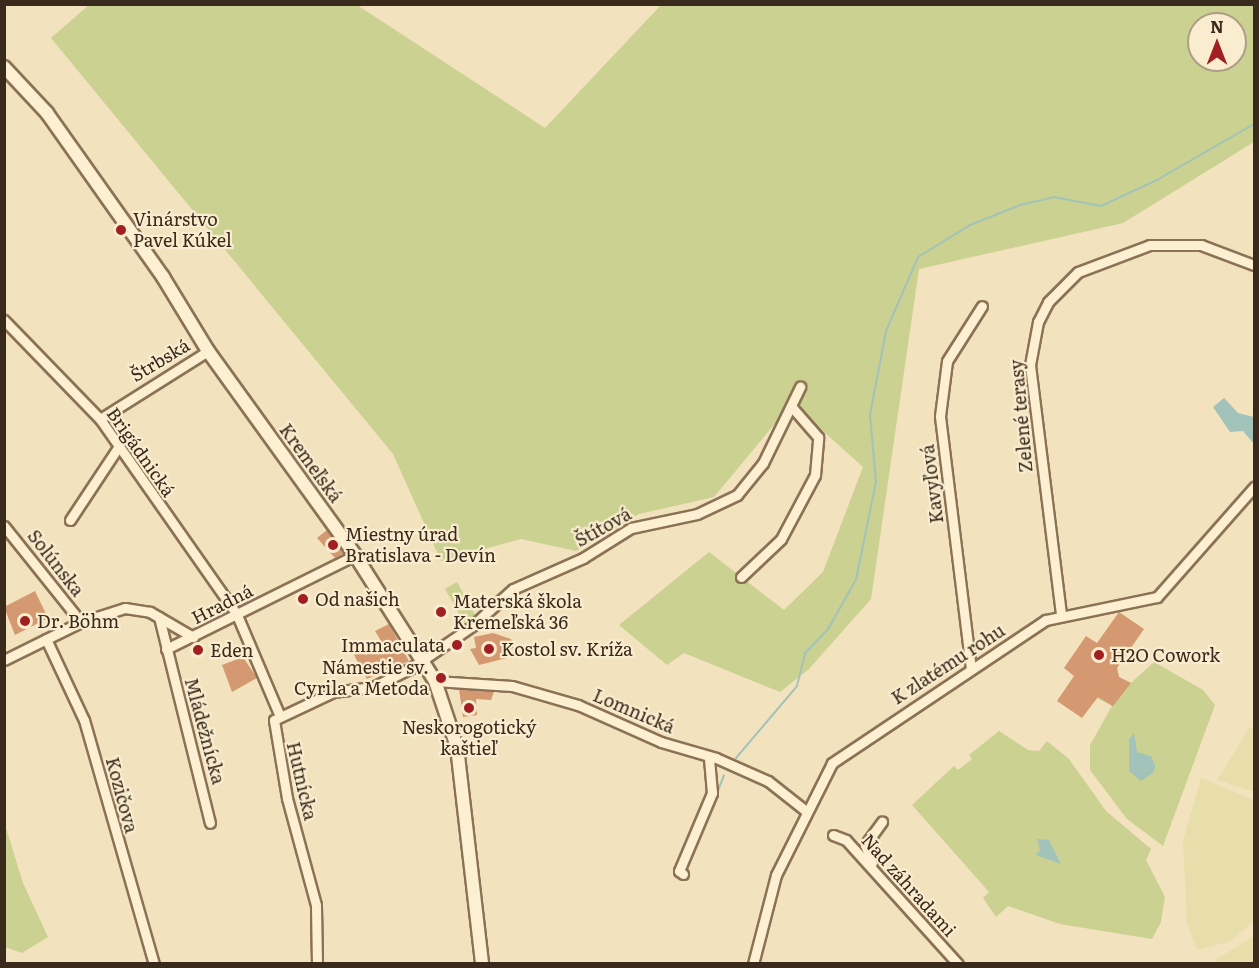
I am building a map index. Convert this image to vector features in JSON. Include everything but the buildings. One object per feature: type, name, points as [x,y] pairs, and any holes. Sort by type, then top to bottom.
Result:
[{"type":"street","name":"Kremeľská","points":[[4,67],[77,154],[208,351],[355,555],[435,681],[457,747],[482,963]]},
{"type":"street","name":"Zelené terasy","points":[[1061,614],[1030,365],[1038,322],[1048,302],[1078,272],[1150,245],[1201,245],[1254,265]]},
{"type":"street","name":"Kavyľová","points":[[971,669],[940,416],[946,361],[982,306]]},
{"type":"street","name":"Brigádnická","points":[[6,325],[100,419],[117,449],[237,615]]},
{"type":"street","name":"Štrbská","points":[[100,419],[208,351]]},
{"type":"street","name":"Štítová","points":[[279,714],[333,692],[373,687],[421,660],[518,586],[583,558],[631,528],[697,514],[737,495],[764,463],[800,387]]},
{"type":"street","points":[[741,578],[781,539],[815,475],[818,437],[791,406]]},
{"type":"street","points":[[70,520],[117,449]]},
{"type":"street","name":"K zlatému rohu","points":[[753,963],[776,875],[832,763],[971,669],[1061,614],[1133,606],[1157,597],[1254,487]]},
{"type":"street","name":"Solúnska","points":[[4,526],[81,622]]},
{"type":"street","name":"Hradná","points":[[4,660],[81,622],[134,608],[159,616],[192,637],[355,555]]},
{"type":"street","name":"Hutnícka","points":[[237,615],[279,714],[273,729],[312,886],[319,935],[317,963]]},
{"type":"street","name":"Mládežnícka","points":[[159,616],[210,823]]},
{"type":"street","points":[[166,649],[192,637]]},
{"type":"street","name":"Kozičova","points":[[46,639],[84,720],[154,963]]},
{"type":"street","name":"Lomnická","points":[[435,681],[512,686],[578,705],[661,742],[709,756],[768,781],[806,811]]},
{"type":"street","points":[[683,874],[679,871],[712,793],[709,756]]},
{"type":"street","points":[[882,822],[864,849],[884,878],[882,884]]},
{"type":"street","name":"Nad záhradami","points":[[832,835],[846,840],[882,884],[958,963]]},
{"type":"shaded area","points":[[1250,727],[1254,728],[1254,792],[1217,780]]},
{"type":"shaded area","points":[[1201,778],[1254,800],[1254,921],[1229,942],[1197,950],[1187,923],[1183,841]]},
{"type":"shaded area","points":[[1254,936],[1254,963],[1216,963],[1215,960]]},
{"type":"green space","points":[[89,5],[357,5],[545,128],[661,5],[1254,5],[1254,142],[1123,223],[919,269],[871,599],[809,669],[780,692],[684,653],[667,665],[619,625],[709,552],[784,610],[823,572],[863,467],[792,403],[714,497],[639,514],[576,551],[521,539],[441,561],[393,454],[51,38]]},
{"type":"green space","points":[[457,582],[476,617],[466,626],[445,589]]},
{"type":"green space","points":[[1131,640],[1117,668],[1119,677],[1131,683],[1154,662],[1203,690],[1215,705],[1163,846],[1127,819],[1090,770],[1090,745],[1112,706],[1097,698]]},
{"type":"green space","points":[[999,731],[1028,750],[1039,751],[1047,741],[1069,759],[1106,811],[1151,849],[1146,860],[1165,897],[1161,922],[1152,939],[1060,924],[1008,906],[996,917],[983,898],[989,892],[912,805],[954,766],[958,770],[972,759],[969,755]]},
{"type":"green space","points":[[5,825],[23,883],[48,937],[22,953],[5,947]]},
{"type":"water","points":[[1224,398],[1238,413],[1254,417],[1254,444],[1243,431],[1230,432],[1213,407]]},
{"type":"water","points":[[1134,733],[1137,752],[1151,756],[1155,765],[1154,772],[1141,781],[1129,771],[1129,740]]},
{"type":"water","points":[[1037,839],[1049,840],[1061,864],[1036,855],[1040,850]]},
{"type":"waterway","points":[[736,758],[797,686],[805,653],[828,629],[856,580],[876,482],[870,415],[886,331],[918,257],[970,225],[1020,205],[1054,197],[1101,206],[1157,180],[1254,124]]},
{"type":"waterway","points":[[706,822],[724,775]]},
{"type":"place","name":"Vinárstvo Pavel Kúkel","points":[[121,230]]},
{"type":"place","name":"Miestny úrad Bratislava - Devín","points":[[333,545]]},
{"type":"place","name":"Od našich","points":[[303,599]]},
{"type":"place","name":"Materská škola Kremeľská 36","points":[[441,612]]},
{"type":"place","name":"Dr. Böhm","points":[[25,621]]},
{"type":"place","name":"Immaculata","points":[[457,645]]},
{"type":"place","name":"Kostol sv. Kríža","points":[[489,649]]},
{"type":"place","name":"Eden","points":[[198,650]]},
{"type":"place","name":"H2O Cowork","points":[[1099,655]]},
{"type":"place","name":"Námestie sv. Cyrila a Metoda","points":[[441,678]]},
{"type":"place","name":"Neskorogotický kaštieľ","points":[[469,708]]}]
